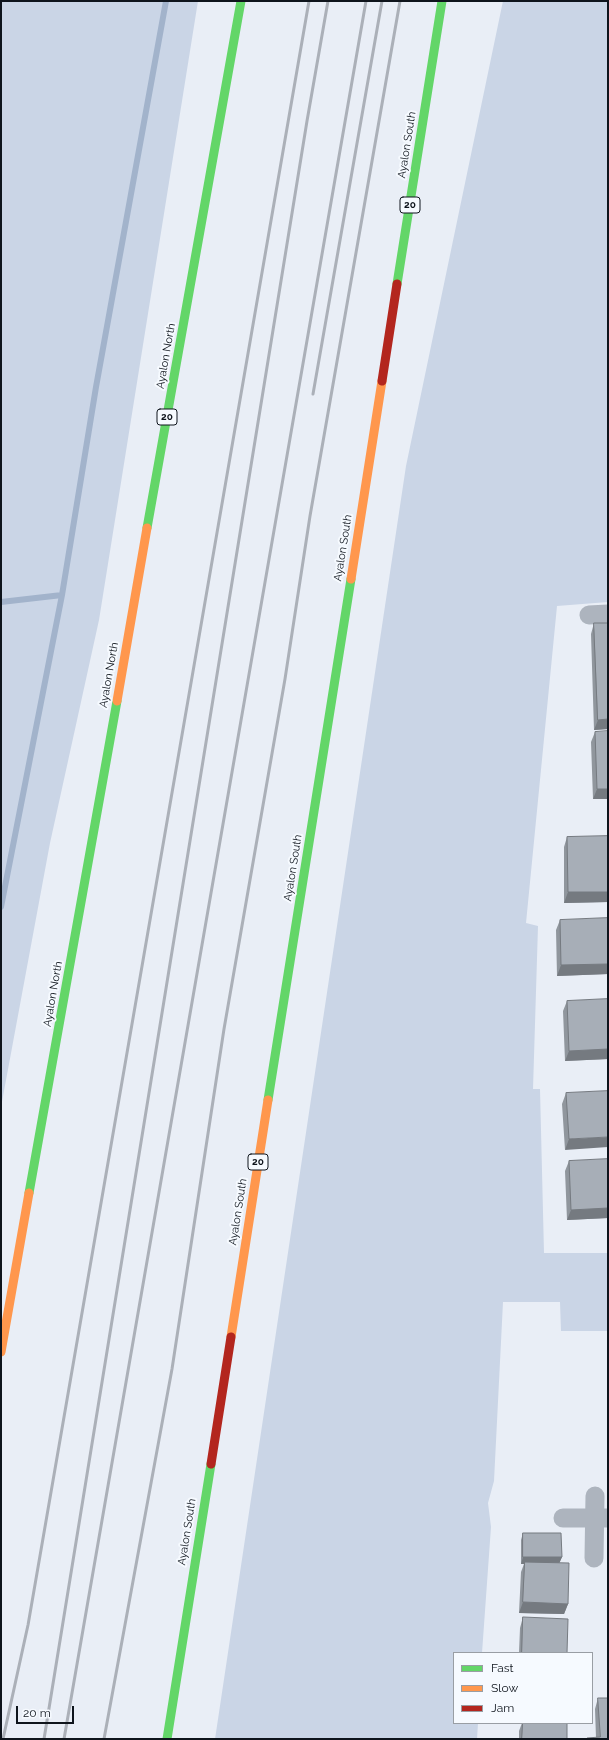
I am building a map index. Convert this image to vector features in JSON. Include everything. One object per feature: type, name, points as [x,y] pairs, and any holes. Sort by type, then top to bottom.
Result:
[{"type":"highway","name":"Ayalon North","points":[[1,1352],[241,1]]},
{"type":"highway","name":"Ayalon South","points":[[166,1739],[442,1]]},
{"type":"street","points":[[589,615],[608,614]]},
{"type":"street","points":[[594,1496],[601,1518],[594,1558]]},
{"type":"street","points":[[563,1518],[601,1518]]},
{"type":"shaded area","points":[[1,1],[198,1],[99,620],[50,843],[1,1107]]},
{"type":"shaded area","points":[[503,1],[608,1],[608,602],[557,606],[526,923],[538,926],[533,1089],[540,1089],[544,1253],[608,1253],[608,1331],[561,1331],[560,1302],[503,1302],[494,1481],[488,1503],[491,1527],[482,1652],[453,1652],[453,1724],[478,1724],[477,1739],[215,1739],[406,466]]},
{"type":"building","points":[[594,623],[608,623],[608,719],[598,720]]},
{"type":"building","points":[[608,731],[608,789],[597,789],[595,732]]},
{"type":"building","points":[[608,836],[608,892],[568,892],[567,837]]},
{"type":"building","points":[[608,918],[608,964],[561,965],[560,920]]},
{"type":"building","points":[[608,999],[608,1049],[569,1051],[567,1001]]},
{"type":"building","points":[[608,1091],[608,1137],[569,1139],[566,1093]]},
{"type":"building","points":[[608,1159],[608,1208],[571,1210],[569,1161]]},
{"type":"building","points":[[523,1533],[561,1533],[562,1557],[523,1557]]},
{"type":"building","points":[[525,1562],[569,1563],[568,1604],[523,1602]]},
{"type":"building","points":[[523,1617],[568,1619],[567,1652],[522,1652]]},
{"type":"building","points":[[598,1698],[608,1698],[608,1739],[587,1739],[600,1737]]},
{"type":"building","points":[[523,1724],[567,1724],[567,1739],[522,1739]]},
{"type":"waterway","points":[[1,907],[62,595],[96,387],[166,1]]},
{"type":"waterway","points":[[1,602],[62,595]]},
{"type":"railway","points":[[3,1739],[28,1625],[309,1]]},
{"type":"railway","points":[[44,1739],[307,121],[328,1]]},
{"type":"railway","points":[[64,1739],[366,1]]},
{"type":"railway","points":[[313,394],[382,1]]},
{"type":"railway","points":[[104,1739],[172,1369],[224,1029],[285,679],[310,516],[400,1]]},
{"type":"traffic: fast","points":[[147,528],[241,1]]},
{"type":"traffic: fast","points":[[397,284],[442,1]]},
{"type":"traffic: fast","points":[[268,1100],[351,579]]},
{"type":"traffic: fast","points":[[29,1193],[117,701]]},
{"type":"traffic: fast","points":[[167,1739],[211,1464]]},
{"type":"traffic: slow","points":[[351,579],[382,381]]},
{"type":"traffic: slow","points":[[117,701],[147,528]]},
{"type":"traffic: slow","points":[[231,1337],[268,1100]]},
{"type":"traffic: slow","points":[[1,1352],[29,1193]]},
{"type":"traffic: jam","points":[[382,381],[397,284]]},
{"type":"traffic: jam","points":[[211,1464],[231,1337]]}]
